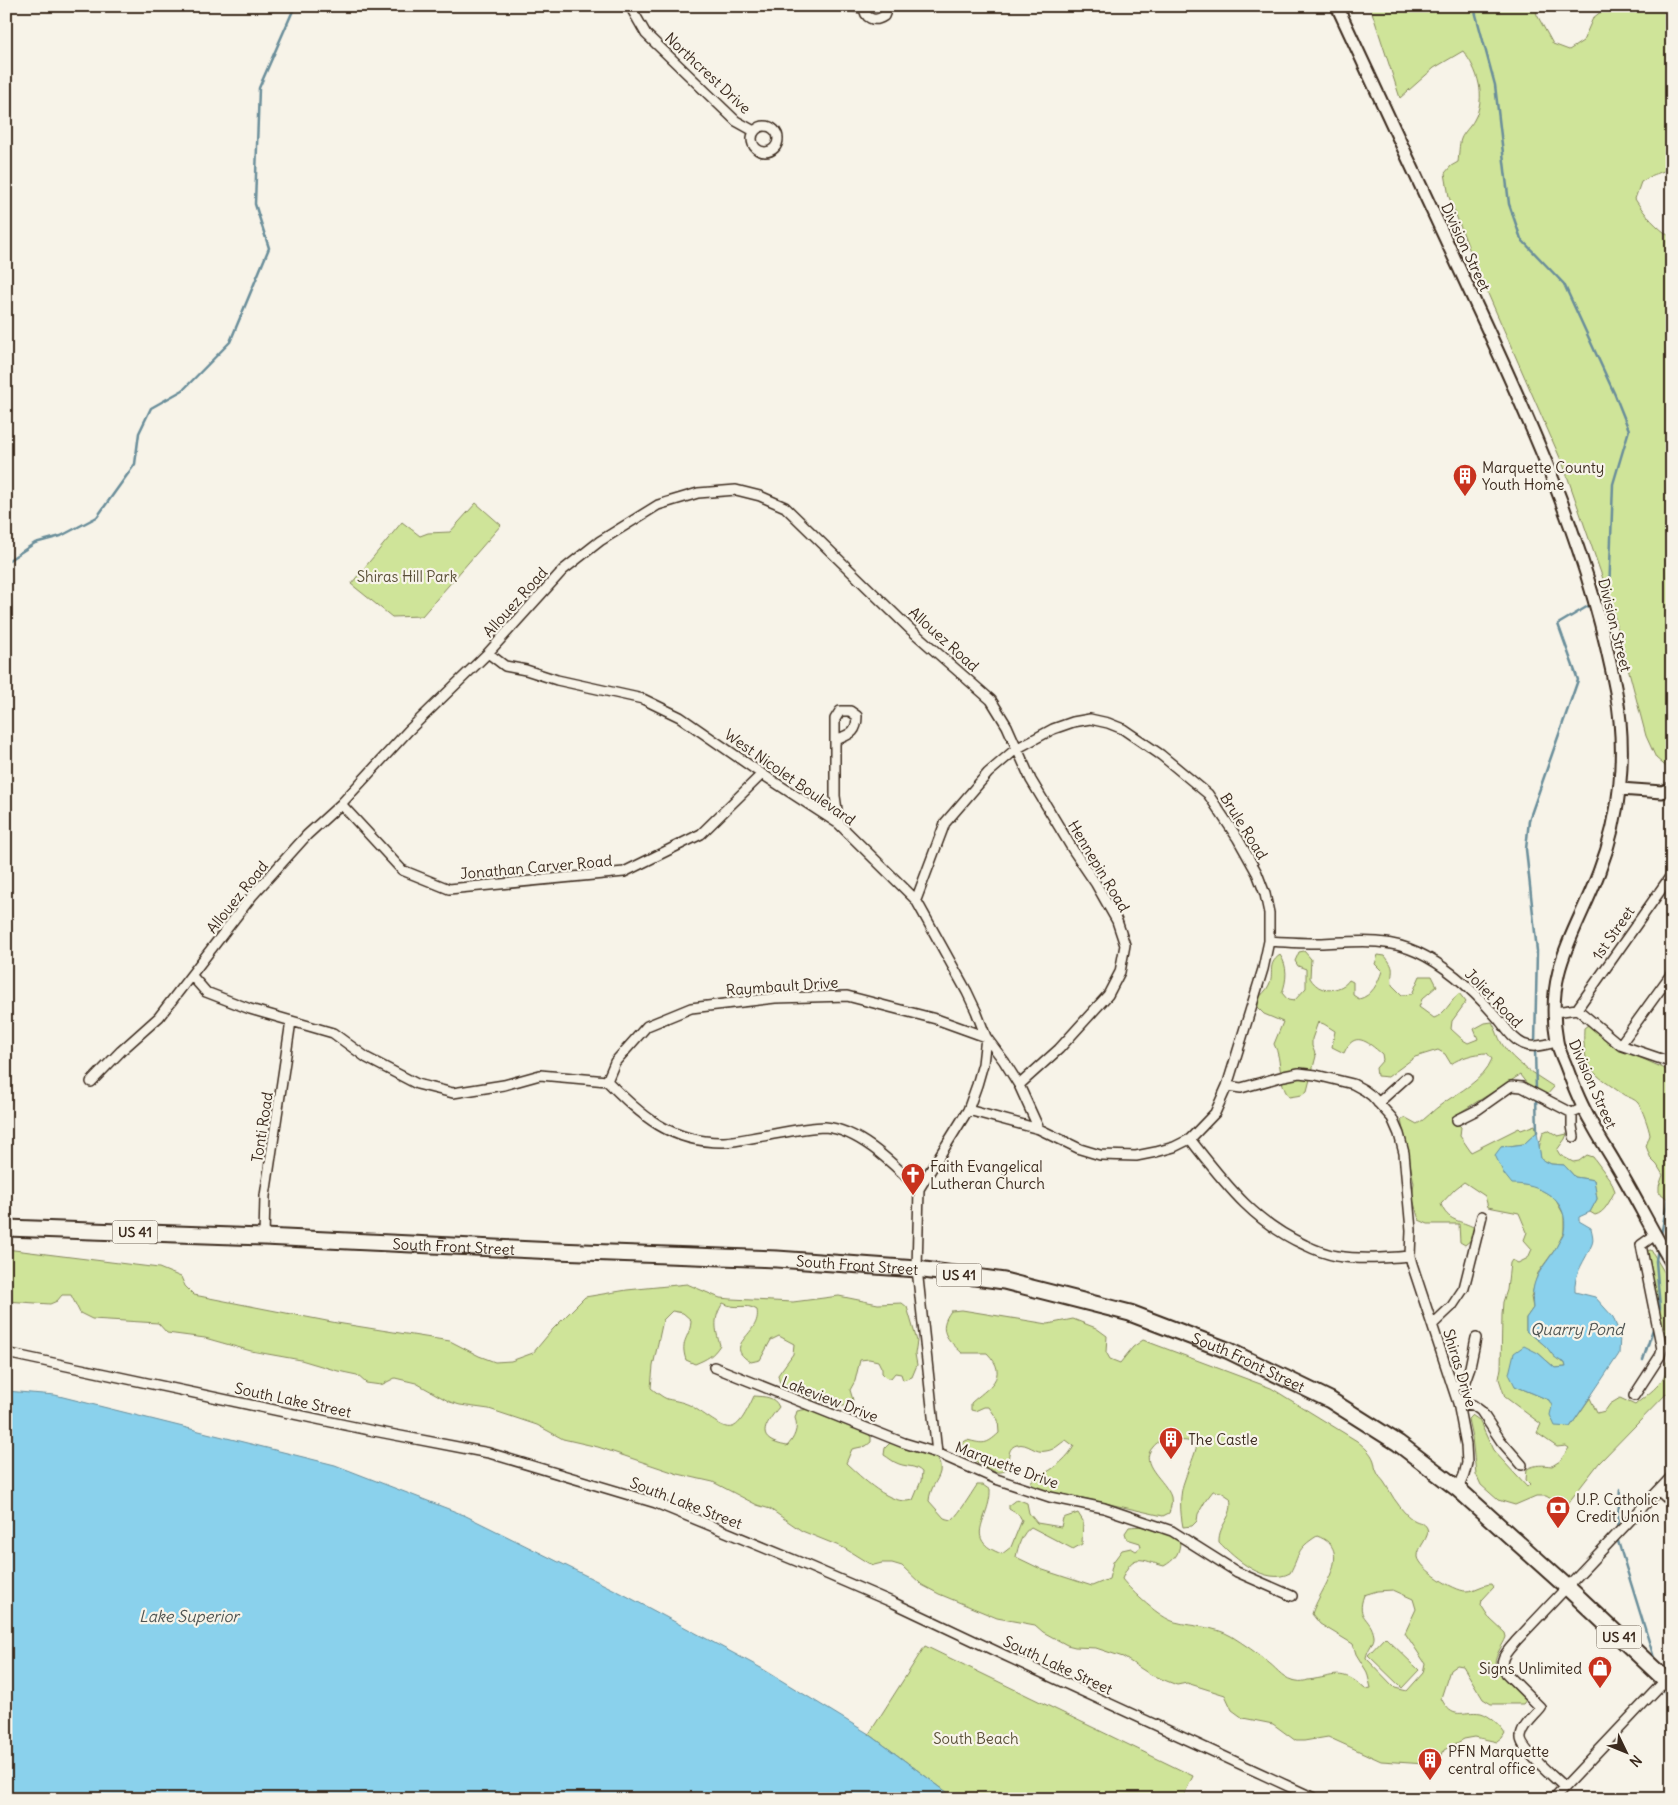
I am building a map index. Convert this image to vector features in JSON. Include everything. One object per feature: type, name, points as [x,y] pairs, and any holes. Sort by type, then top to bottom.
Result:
[{"type":"highway","name":"South Front Street","points":[[6,1228],[777,1259],[917,1269],[1004,1281],[1121,1311],[1227,1350],[1330,1400],[1398,1443],[1458,1489],[1670,1680]]},
{"type":"street","name":"Northcrest Drive","points":[[630,6],[646,34],[736,121],[754,132]]},
{"type":"street","points":[[845,6],[864,7],[866,16],[873,20],[884,16],[888,6]]},
{"type":"street","name":"Division Street","points":[[1337,6],[1522,403],[1549,467],[1583,562],[1606,645],[1616,695],[1621,749],[1620,790],[1606,852],[1593,888],[1564,951],[1557,976],[1555,1012],[1557,1042],[1584,1108],[1655,1235],[1669,1251],[1672,1264]]},
{"type":"street","name":"Allouez Road","points":[[91,1082],[121,1051],[159,1017],[252,896],[307,835],[341,804],[408,730],[488,653],[563,570],[600,541],[658,505],[698,493],[736,490],[760,496],[785,507],[910,629],[991,700],[1007,726],[1016,749]]},
{"type":"street","name":"West Nicolet Boulevard","points":[[488,653],[505,666],[526,670],[557,680],[643,699],[680,717],[762,774],[839,824],[916,900],[967,992],[986,1037],[1018,1085],[1039,1129]]},
{"type":"street","name":"Brule Road","points":[[916,900],[945,823],[988,774],[1016,749],[1053,729],[1072,722],[1090,719],[1124,729],[1161,755],[1208,794],[1257,873],[1265,894],[1269,913],[1269,941],[1263,968],[1227,1086],[1214,1112],[1190,1139]]},
{"type":"street","points":[[836,740],[835,796],[839,824]]},
{"type":"street","name":"Hennepin Road","points":[[1016,749],[1031,780],[1117,921],[1125,946],[1120,972],[1108,996],[1059,1049],[1018,1085]]},
{"type":"street","name":"Jonathan Carver Road","points":[[341,804],[402,870],[449,889],[624,872],[701,834],[762,774]]},
{"type":"street","points":[[1620,790],[1662,792],[1672,788]]},
{"type":"street","name":"1st Street","points":[[1577,1009],[1672,874]]},
{"type":"street","name":"Joliet Road","points":[[1269,941],[1318,943],[1376,940],[1391,942],[1418,953],[1448,971],[1496,1015],[1514,1038],[1534,1047],[1557,1042]]},
{"type":"street","points":[[1620,1045],[1672,972]]},
{"type":"street","points":[[192,976],[206,992],[228,1002],[333,1033],[367,1058],[417,1084],[453,1093],[504,1085],[540,1075],[607,1081],[634,1108],[661,1128],[681,1137],[724,1142],[826,1128],[844,1132],[873,1147],[893,1163],[919,1189]]},
{"type":"street","name":"Raymbault Drive","points":[[607,1081],[615,1062],[647,1026],[691,1008],[775,998],[847,996],[936,1019],[986,1037]]},
{"type":"street","points":[[1555,1012],[1577,1009],[1620,1045],[1670,1062],[1672,1059]]},
{"type":"street","name":"Tonti Road","points":[[264,1237],[265,1196],[291,1021]]},
{"type":"street","name":"West Nicolet Boulevard","points":[[919,1189],[968,1110],[981,1071],[986,1037]]},
{"type":"street","name":"Shiras Drive","points":[[1227,1086],[1241,1088],[1299,1073],[1316,1075],[1353,1084],[1364,1090],[1392,1118],[1404,1153],[1411,1230],[1410,1256],[1454,1387],[1466,1445],[1467,1463],[1458,1489]]},
{"type":"street","points":[[1378,1103],[1407,1077]]},
{"type":"street","points":[[1457,1120],[1477,1110],[1510,1086],[1522,1087],[1572,1113]]},
{"type":"street","points":[[1572,1113],[1584,1108]]},
{"type":"street","points":[[968,1110],[1039,1129],[1080,1149],[1100,1155],[1136,1156],[1174,1147],[1190,1139],[1243,1203],[1256,1216],[1284,1236],[1321,1252],[1337,1256],[1382,1258],[1410,1256]]},
{"type":"street","points":[[1572,1113],[1574,1137]]},
{"type":"street","name":"Marquette Drive","points":[[919,1189],[917,1269],[937,1453],[996,1479],[1050,1498],[1104,1508],[1172,1531],[1237,1572],[1292,1596]]},
{"type":"street","points":[[1432,1324],[1452,1306],[1464,1288],[1482,1216]]},
{"type":"street","points":[[1634,1396],[1660,1356],[1662,1349],[1641,1245],[1655,1235]]},
{"type":"street","points":[[1454,1387],[1465,1381],[1476,1338]]},
{"type":"street","name":"South Lake Street","points":[[6,1354],[369,1430],[489,1452],[656,1504],[808,1565],[894,1603],[1004,1656],[1316,1799]]},
{"type":"street","name":"Lakeview Drive","points":[[714,1367],[904,1443],[937,1453]]},
{"type":"street","points":[[1458,1403],[1473,1405],[1481,1412],[1501,1441],[1522,1465]]},
{"type":"street","points":[[1563,1786],[1522,1745],[1521,1735],[1542,1708],[1501,1666],[1502,1660],[1505,1654],[1672,1476]]},
{"type":"street","points":[[1658,1490],[1672,1503]]},
{"type":"street","points":[[1553,1799],[1563,1786],[1670,1680]]},
{"type":"green space","points":[[1370,6],[1535,6],[1537,15],[1553,44],[1569,50],[1583,41],[1593,18],[1608,6],[1672,6],[1672,168],[1641,182],[1635,199],[1651,220],[1672,238],[1672,769],[1670,770],[1656,758],[1646,736],[1610,599],[1564,467],[1475,264],[1449,197],[1445,173],[1458,162],[1461,139],[1473,122],[1480,102],[1479,84],[1473,67],[1463,51],[1434,68],[1400,98]]},
{"type":"green space","name":"Shiras Hill Park","points":[[476,503],[501,525],[422,616],[392,617],[351,584],[402,522],[420,536],[428,533],[450,532]]},
{"type":"green space","points":[[1304,951],[1311,959],[1310,978],[1315,985],[1330,990],[1341,987],[1349,980],[1353,982],[1353,995],[1359,999],[1368,995],[1379,980],[1382,971],[1375,964],[1378,955],[1385,956],[1389,961],[1392,968],[1392,985],[1402,995],[1412,994],[1420,976],[1432,976],[1437,986],[1422,999],[1419,1007],[1434,1018],[1444,1011],[1459,993],[1466,1002],[1452,1021],[1451,1029],[1468,1043],[1478,1039],[1474,1029],[1485,1023],[1492,1022],[1507,1051],[1526,1068],[1554,1087],[1546,1096],[1527,1084],[1520,1075],[1451,1118],[1461,1127],[1460,1136],[1471,1152],[1519,1128],[1521,1130],[1535,1125],[1537,1132],[1524,1144],[1501,1147],[1520,1184],[1536,1187],[1554,1197],[1564,1215],[1564,1232],[1556,1248],[1538,1273],[1531,1297],[1533,1308],[1526,1318],[1526,1331],[1541,1342],[1557,1359],[1565,1363],[1566,1367],[1555,1368],[1538,1353],[1515,1386],[1549,1400],[1570,1427],[1590,1398],[1597,1413],[1605,1411],[1610,1404],[1620,1398],[1635,1405],[1661,1382],[1666,1370],[1666,1363],[1672,1355],[1672,1388],[1599,1463],[1565,1507],[1546,1496],[1536,1496],[1515,1505],[1498,1500],[1481,1485],[1476,1474],[1468,1419],[1472,1415],[1479,1420],[1493,1450],[1527,1487],[1530,1484],[1526,1480],[1527,1469],[1543,1465],[1552,1466],[1560,1461],[1569,1448],[1566,1446],[1557,1447],[1537,1433],[1541,1424],[1505,1397],[1499,1379],[1503,1302],[1507,1290],[1510,1263],[1512,1260],[1518,1263],[1528,1258],[1532,1249],[1524,1240],[1527,1232],[1519,1213],[1488,1207],[1485,1196],[1464,1182],[1441,1204],[1447,1214],[1455,1220],[1475,1228],[1471,1240],[1465,1245],[1460,1242],[1459,1224],[1428,1224],[1419,1220],[1412,1196],[1414,1183],[1401,1120],[1406,1118],[1417,1124],[1420,1122],[1477,1079],[1488,1067],[1492,1059],[1487,1053],[1483,1053],[1463,1058],[1451,1064],[1445,1054],[1438,1050],[1415,1057],[1388,1077],[1377,1076],[1376,1068],[1383,1060],[1382,1054],[1361,1040],[1352,1042],[1344,1053],[1332,1047],[1335,1031],[1318,1022],[1312,1039],[1312,1046],[1316,1056],[1307,1091],[1302,1095],[1289,1097],[1281,1078],[1277,1051],[1274,1044],[1283,1022],[1264,1014],[1258,1008],[1258,999],[1268,987],[1271,980],[1273,962],[1280,955],[1283,959],[1286,973],[1282,993],[1288,1000],[1294,1001],[1306,988],[1306,969],[1298,966],[1295,961],[1299,952]]},
{"type":"green space","points":[[1588,1025],[1594,1026],[1612,1045],[1672,1072],[1672,1220],[1667,1198],[1659,1193],[1659,1186],[1663,1175],[1651,1159],[1646,1146],[1650,1135],[1640,1106],[1633,1099],[1604,1081],[1592,1069],[1585,1053],[1584,1042],[1584,1028]]},
{"type":"green space","points":[[1548,1130],[1558,1136],[1567,1134],[1557,1150],[1560,1155],[1573,1162],[1579,1161],[1587,1155],[1593,1157],[1611,1181],[1615,1191],[1607,1206],[1599,1214],[1595,1215],[1590,1212],[1597,1199],[1594,1180],[1575,1177],[1564,1165],[1551,1164],[1541,1159],[1539,1148],[1543,1132]]},
{"type":"green space","points":[[6,1249],[159,1268],[181,1277],[185,1286],[194,1295],[337,1323],[450,1341],[495,1362],[511,1361],[533,1353],[553,1329],[585,1297],[627,1290],[687,1284],[720,1298],[731,1299],[793,1302],[839,1296],[878,1304],[902,1303],[907,1307],[917,1341],[915,1354],[917,1365],[912,1377],[903,1380],[901,1374],[895,1373],[891,1378],[887,1378],[882,1373],[878,1361],[860,1360],[855,1381],[850,1390],[853,1400],[847,1405],[839,1406],[813,1399],[787,1389],[782,1385],[778,1375],[793,1354],[794,1344],[779,1336],[771,1340],[760,1360],[751,1362],[743,1356],[740,1350],[741,1344],[754,1326],[757,1319],[757,1310],[723,1303],[716,1319],[720,1345],[709,1357],[695,1364],[686,1360],[684,1353],[691,1320],[683,1313],[672,1311],[663,1320],[653,1366],[651,1388],[667,1399],[690,1405],[723,1426],[729,1427],[735,1426],[741,1420],[754,1396],[772,1399],[779,1407],[766,1427],[766,1436],[770,1440],[787,1446],[795,1433],[797,1411],[808,1409],[867,1433],[871,1437],[871,1442],[866,1446],[852,1449],[846,1463],[877,1489],[895,1499],[913,1500],[921,1481],[922,1472],[917,1468],[893,1461],[884,1455],[885,1448],[891,1442],[923,1450],[936,1458],[940,1464],[940,1472],[929,1501],[944,1518],[952,1520],[977,1485],[983,1485],[990,1490],[980,1535],[983,1542],[1002,1554],[1011,1547],[1022,1520],[1019,1515],[1009,1509],[1009,1505],[1017,1499],[1027,1503],[1029,1513],[1037,1523],[1061,1527],[1063,1518],[1078,1513],[1083,1521],[1082,1544],[1073,1549],[1031,1527],[1021,1540],[1016,1557],[1043,1570],[1092,1586],[1109,1579],[1113,1562],[1122,1550],[1131,1548],[1136,1551],[1141,1547],[1140,1543],[1127,1539],[1125,1533],[1129,1527],[1150,1527],[1164,1531],[1180,1543],[1178,1551],[1171,1562],[1164,1566],[1144,1560],[1134,1561],[1126,1570],[1122,1579],[1132,1591],[1154,1610],[1169,1620],[1211,1628],[1231,1636],[1246,1645],[1285,1677],[1292,1680],[1301,1681],[1338,1675],[1350,1678],[1365,1689],[1371,1688],[1367,1672],[1356,1654],[1353,1644],[1320,1624],[1312,1614],[1332,1571],[1334,1551],[1328,1542],[1317,1536],[1299,1552],[1290,1573],[1281,1576],[1271,1576],[1242,1563],[1219,1542],[1219,1536],[1231,1505],[1230,1498],[1221,1492],[1213,1491],[1198,1514],[1197,1521],[1192,1526],[1183,1527],[1182,1491],[1197,1444],[1186,1441],[1161,1441],[1149,1453],[1148,1460],[1150,1466],[1171,1497],[1169,1513],[1163,1516],[1043,1491],[1035,1487],[1030,1482],[1055,1467],[1072,1450],[1074,1446],[1066,1440],[1046,1451],[1038,1451],[1025,1445],[1017,1445],[1009,1453],[1008,1465],[1004,1471],[1000,1472],[982,1466],[964,1450],[962,1443],[967,1440],[984,1442],[991,1440],[999,1433],[998,1420],[989,1407],[975,1411],[971,1410],[971,1403],[994,1381],[997,1369],[994,1361],[987,1353],[962,1353],[948,1339],[944,1329],[951,1311],[962,1310],[1048,1324],[1073,1319],[1096,1328],[1107,1336],[1106,1352],[1110,1359],[1120,1363],[1133,1347],[1143,1340],[1271,1388],[1357,1441],[1371,1455],[1378,1475],[1401,1509],[1410,1517],[1426,1526],[1427,1535],[1418,1553],[1420,1562],[1438,1578],[1461,1590],[1469,1591],[1489,1584],[1492,1584],[1494,1587],[1482,1600],[1481,1605],[1490,1619],[1505,1633],[1506,1637],[1496,1656],[1496,1667],[1503,1677],[1527,1699],[1523,1704],[1491,1704],[1483,1699],[1463,1666],[1457,1665],[1450,1670],[1441,1698],[1445,1705],[1454,1713],[1474,1712],[1484,1714],[1501,1727],[1505,1733],[1497,1742],[1475,1737],[1464,1739],[1444,1750],[1439,1762],[1425,1764],[1381,1761],[1328,1737],[1296,1741],[1273,1724],[1243,1718],[1232,1710],[1225,1695],[1187,1683],[1177,1685],[1151,1675],[1123,1657],[1096,1648],[1067,1645],[1043,1632],[1035,1625],[997,1618],[939,1594],[922,1585],[902,1566],[892,1563],[874,1565],[868,1563],[844,1548],[802,1531],[770,1509],[757,1505],[713,1482],[678,1474],[598,1447],[563,1439],[537,1425],[489,1409],[450,1402],[416,1383],[395,1378],[381,1385],[366,1383],[357,1375],[301,1360],[251,1351],[205,1338],[167,1333],[158,1323],[92,1319],[80,1313],[71,1295],[62,1295],[57,1301],[50,1304],[6,1301]],"holes":[[[1393,1590],[1413,1599],[1416,1609],[1405,1633],[1425,1663],[1423,1673],[1407,1691],[1395,1688],[1366,1658],[1374,1636],[1361,1609],[1364,1595],[1377,1591]]]},
{"type":"green space","points":[[1651,1250],[1672,1289],[1672,1347],[1662,1327],[1655,1301],[1645,1251]]},
{"type":"green space","points":[[1385,1637],[1419,1670],[1402,1688],[1368,1655]]},
{"type":"green space","name":"South Beach","points":[[925,1646],[1193,1776],[1182,1799],[956,1799],[869,1734]]},
{"type":"water","name":"Quarry Pond","points":[[1537,1132],[1541,1159],[1551,1164],[1564,1165],[1575,1177],[1594,1180],[1597,1199],[1590,1212],[1579,1217],[1579,1221],[1591,1228],[1593,1242],[1578,1273],[1575,1292],[1595,1297],[1613,1317],[1620,1335],[1619,1354],[1570,1427],[1555,1426],[1550,1415],[1552,1406],[1549,1400],[1515,1386],[1509,1374],[1514,1353],[1524,1346],[1538,1353],[1555,1368],[1566,1367],[1565,1363],[1557,1359],[1541,1342],[1526,1331],[1526,1318],[1533,1308],[1532,1296],[1536,1279],[1564,1234],[1565,1220],[1562,1211],[1557,1202],[1542,1190],[1512,1184],[1504,1174],[1495,1155],[1501,1147],[1524,1144]]},
{"type":"water","name":"Lake Superior","points":[[6,1391],[55,1395],[335,1465],[464,1515],[621,1593],[761,1668],[869,1734],[956,1799],[6,1799]]},
{"type":"waterway","points":[[6,562],[35,543],[61,536],[97,517],[135,464],[139,433],[151,408],[183,390],[230,342],[269,248],[255,204],[259,88],[295,6]]},
{"type":"waterway","points":[[1472,6],[1495,85],[1509,204],[1521,239],[1564,284],[1629,430],[1613,484],[1609,594],[1597,601]]},
{"type":"waterway","points":[[1535,1044],[1537,951],[1526,849],[1529,820],[1578,680],[1558,624],[1590,605]]},
{"type":"waterway","points":[[1535,1049],[1536,1091]]},
{"type":"waterway","points":[[1536,1097],[1537,1132]]},
{"type":"waterway","points":[[1661,1235],[1672,1177]]},
{"type":"waterway","points":[[1658,1248],[1656,1261],[1660,1308],[1658,1314]]},
{"type":"waterway","points":[[1643,1360],[1654,1326]]},
{"type":"waterway","points":[[1617,1530],[1620,1489]]},
{"type":"waterway","points":[[1617,1538],[1655,1661]]},
{"type":"waterway","points":[[1663,1686],[1672,1713]]},
{"type":"place","name":"Marquette County Youth Home","points":[[1465,497]]},
{"type":"place","name":"Faith Evangelical Lutheran Church","points":[[913,1196]]},
{"type":"place","name":"The Castle","points":[[1171,1460]]},
{"type":"place","name":"U.P. Catholic Credit Union","points":[[1558,1529]]},
{"type":"place","name":"Signs Unlimited","points":[[1600,1689]]},
{"type":"place","name":"PFN Marquette central office","points":[[1430,1781]]}]
